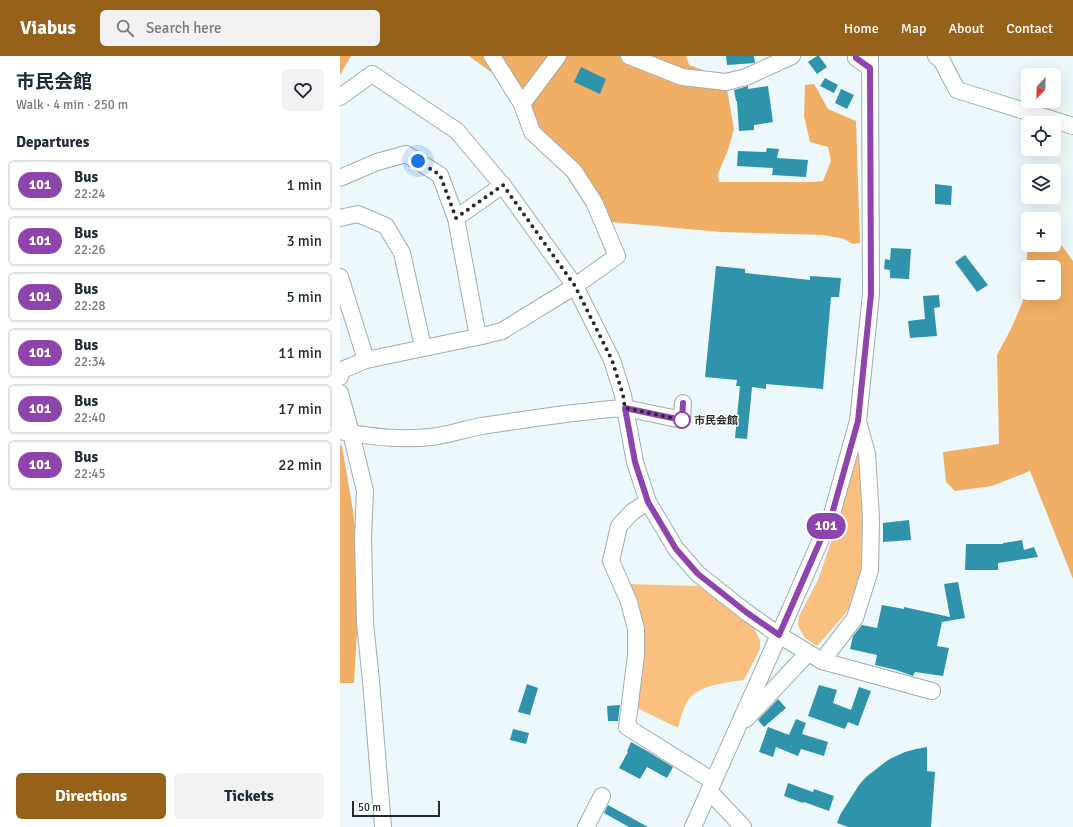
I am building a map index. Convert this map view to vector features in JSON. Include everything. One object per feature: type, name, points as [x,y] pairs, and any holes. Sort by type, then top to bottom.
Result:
[{"type":"street","points":[[340,377],[342,370],[366,360],[502,330],[575,286],[617,256],[594,202],[574,171],[532,132],[522,104],[492,56]]},
{"type":"street","points":[[522,104],[558,56]]},
{"type":"street","points":[[629,56],[682,77],[726,82],[746,77],[792,56]]},
{"type":"street","points":[[693,827],[832,514],[858,421],[871,294],[870,62],[856,58],[856,56]]},
{"type":"street","points":[[936,56],[942,61],[957,90],[1073,126]]},
{"type":"street","points":[[340,97],[372,74],[456,131],[503,185],[575,286],[612,360],[623,395],[635,462],[648,502],[676,549],[698,574],[746,612],[779,635],[822,661],[932,691]]},
{"type":"street","points":[[340,178],[377,162],[406,154],[440,175],[456,218],[478,336]]},
{"type":"street","points":[[456,218],[503,185]]},
{"type":"street","points":[[340,218],[358,214],[386,226],[402,253],[424,347]]},
{"type":"street","points":[[340,277],[366,360]]},
{"type":"street","points":[[340,393],[346,432],[365,491],[363,538],[365,623],[372,681],[383,827]]},
{"type":"street","points":[[346,432],[392,438],[432,437],[481,426],[594,410],[625,408],[682,420],[683,403]]},
{"type":"street","points":[[822,661],[855,618],[870,570],[871,518],[867,454],[858,421]]},
{"type":"street","points":[[648,502],[632,512],[619,526],[611,561],[629,602],[636,629],[636,655],[627,727],[711,786],[743,827]]},
{"type":"street","points":[[737,729],[808,653]]},
{"type":"street","points":[[586,827],[602,796]]},
{"type":"shaded area","points":[[340,56],[351,56],[340,75]]},
{"type":"shaded area","points":[[469,56],[686,56],[689,65],[725,78],[734,129],[728,150],[718,174],[719,182],[823,181],[831,161],[828,147],[810,142],[804,116],[805,85],[814,84],[828,109],[856,121],[860,243],[853,244],[844,239],[824,235],[721,232],[611,222],[540,130],[515,90]]},
{"type":"shaded area","points":[[1061,245],[1073,261],[1073,579],[1030,471],[992,486],[955,491],[946,482],[943,452],[999,444],[997,355],[1011,329],[1023,300],[1061,300],[1061,260],[1027,260],[1027,252],[1061,252]]},
{"type":"shaded area","points":[[340,444],[342,446],[353,511],[359,560],[358,615],[354,683],[340,683]]},
{"type":"shaded area","points":[[854,451],[860,452],[863,506],[863,568],[853,603],[817,646],[805,638],[798,626],[799,616],[818,580],[832,539],[844,500]]},
{"type":"shaded area","points":[[627,584],[698,586],[754,628],[760,640],[760,649],[744,680],[707,687],[694,694],[685,705],[678,728],[635,707]]},
{"type":"building","points":[[726,56],[754,56],[755,63],[727,65]]},
{"type":"building","points":[[819,56],[827,67],[817,74],[808,62]]},
{"type":"building","points":[[581,67],[606,79],[600,94],[574,82]]},
{"type":"building","points":[[825,78],[838,85],[834,93],[820,86]]},
{"type":"building","points":[[748,86],[748,89],[768,86],[773,122],[754,125],[754,130],[739,131],[737,101],[734,90]]},
{"type":"building","points":[[841,89],[854,95],[847,109],[835,103]]},
{"type":"building","points":[[767,148],[779,149],[777,158],[808,160],[806,177],[772,175],[773,168],[737,166],[738,151],[766,152]]},
{"type":"building","points":[[935,184],[952,186],[951,205],[935,204]]},
{"type":"building","points":[[891,248],[911,249],[909,279],[890,278],[890,270],[884,269],[885,259],[890,260]]},
{"type":"building","points":[[965,255],[988,285],[977,292],[955,262]]},
{"type":"building","points":[[716,266],[745,269],[745,273],[810,280],[810,276],[841,278],[839,297],[831,297],[823,389],[766,384],[766,389],[752,387],[747,439],[735,438],[740,386],[736,386],[737,380],[705,377]]},
{"type":"building","points":[[939,295],[940,307],[934,308],[937,336],[910,338],[908,321],[925,319],[923,296]]},
{"type":"building","points":[[909,520],[911,540],[883,542],[883,523]]},
{"type":"building","points":[[1022,540],[1024,550],[1034,547],[1038,557],[998,563],[998,570],[965,570],[966,544],[1003,544]]},
{"type":"building","points":[[958,582],[965,618],[942,622],[937,646],[949,648],[943,676],[915,672],[913,676],[875,665],[877,655],[850,649],[853,636],[862,625],[877,628],[882,605],[904,609],[904,607],[950,617],[944,584]]},
{"type":"building","points":[[527,684],[538,688],[530,715],[518,712]]},
{"type":"building","points":[[819,685],[837,690],[833,703],[851,710],[859,687],[871,691],[858,726],[848,722],[845,729],[808,716]]},
{"type":"building","points":[[778,699],[786,708],[764,727],[758,720]]},
{"type":"building","points":[[620,705],[618,721],[608,721],[607,706]]},
{"type":"building","points":[[796,719],[806,723],[802,734],[828,742],[824,756],[801,749],[798,756],[776,747],[773,757],[759,752],[768,727],[789,735]]},
{"type":"building","points":[[513,729],[529,733],[526,744],[510,740]]},
{"type":"building","points":[[631,742],[673,767],[667,778],[647,767],[640,779],[619,768],[628,752],[627,751]]},
{"type":"building","points":[[927,747],[927,771],[935,772],[931,827],[848,827],[837,823],[840,815],[859,785],[866,777],[888,760],[896,756],[905,752]]},
{"type":"building","points":[[788,783],[813,792],[814,789],[834,796],[829,811],[784,796]]},
{"type":"building","points":[[608,805],[648,827],[629,827],[604,813]]},
{"type":"bus line","name":"101","points":[[683,403],[682,420],[625,408],[635,462],[648,502],[676,549],[698,574],[746,612],[779,635],[832,514],[858,421],[871,294],[870,68],[856,58],[856,56]]},
{"type":"place","name":"市民会館","points":[[682,420]]},
{"type":"route","points":[[418,161],[440,175],[456,218],[503,185],[575,286],[612,360],[623,395],[625,408],[682,420]]}]
